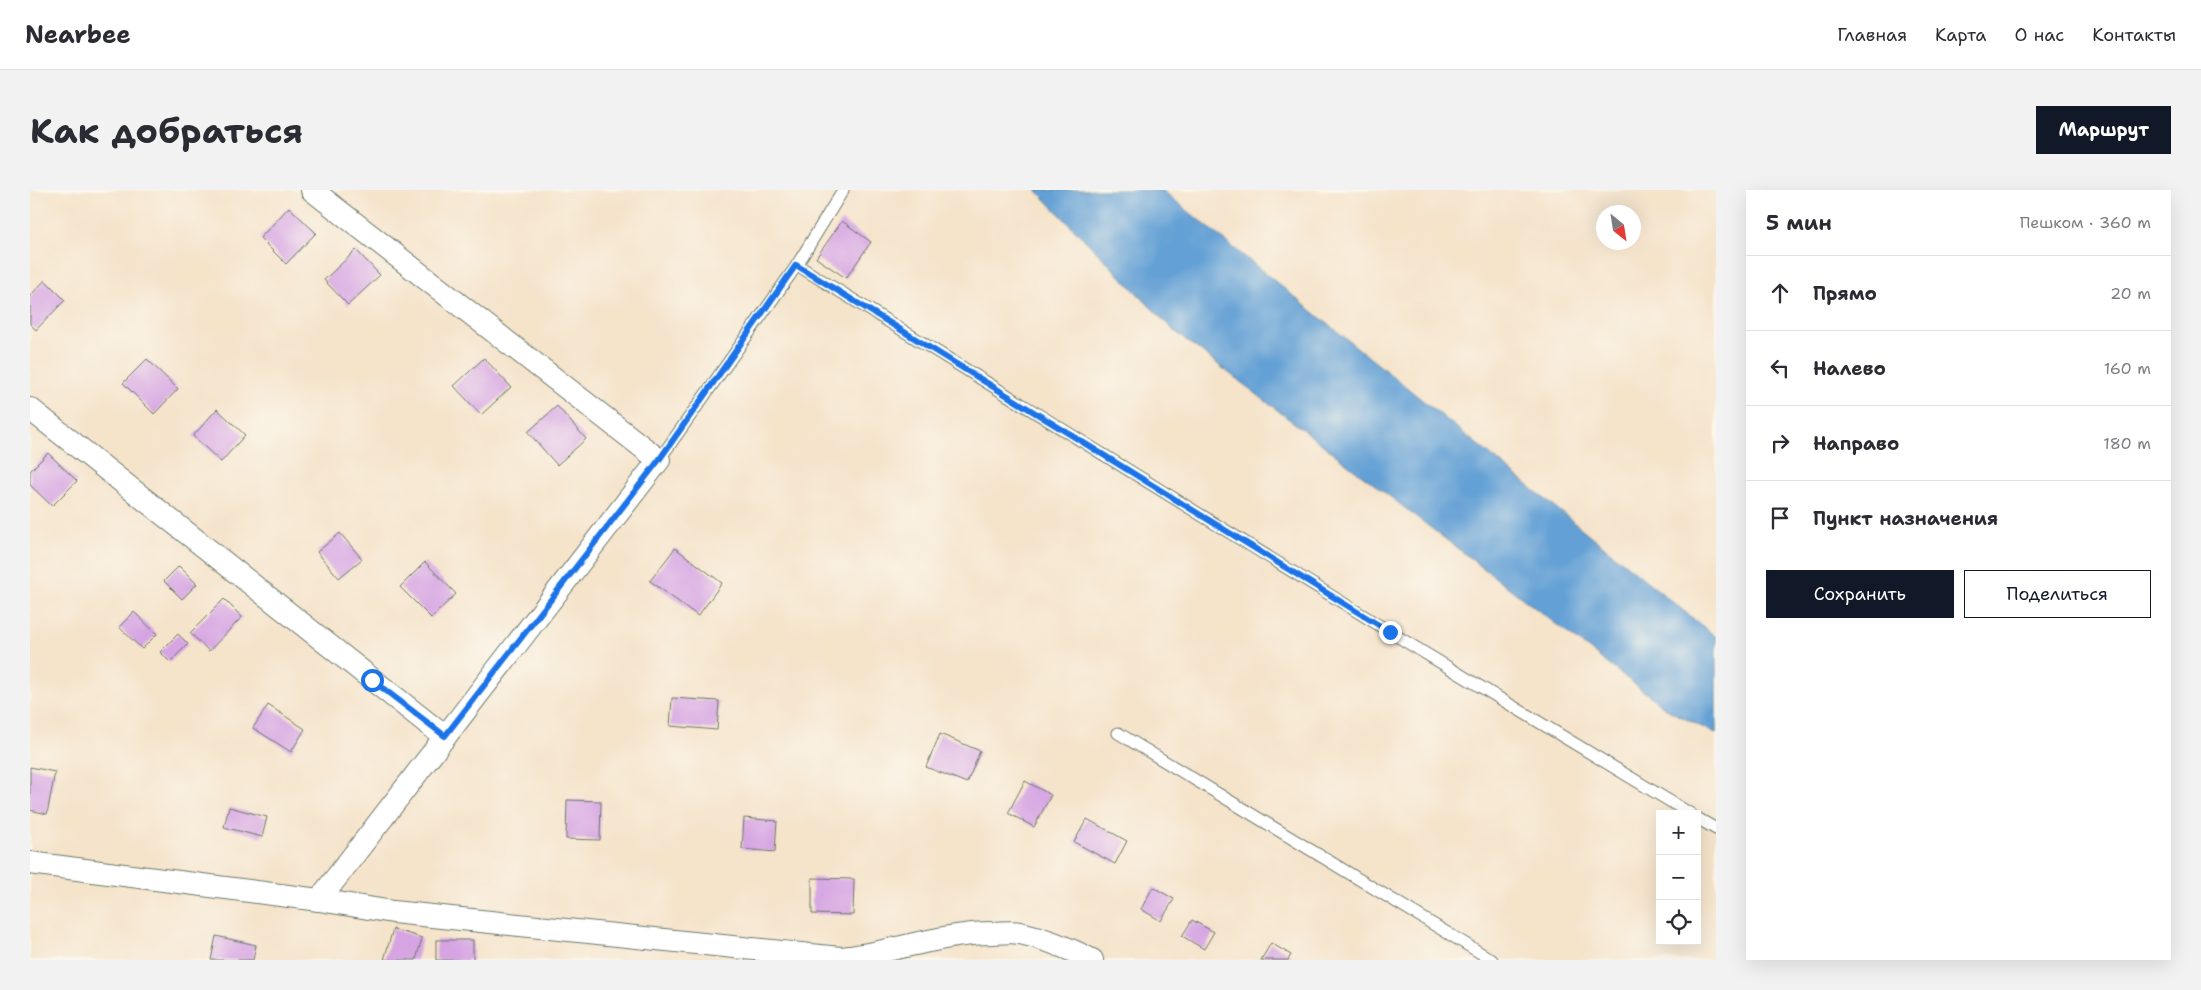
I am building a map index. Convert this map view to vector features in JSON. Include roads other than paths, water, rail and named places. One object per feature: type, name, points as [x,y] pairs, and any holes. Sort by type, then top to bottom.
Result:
[{"type":"street","points":[[312,190],[659,460],[319,900]]},
{"type":"street","points":[[30,409],[445,736]]},
{"type":"street","points":[[30,863],[319,900],[393,912],[840,958],[869,955],[907,944],[965,933],[1020,933],[1076,952],[1092,960]]},
{"type":"lane","points":[[659,460],[796,265],[843,190]]},
{"type":"lane","points":[[796,265],[1340,601],[1684,810]]},
{"type":"lane","points":[[1118,732],[1492,960]]},
{"type":"lane","points":[[1701,820],[1716,829]]},
{"type":"water","points":[[1036,190],[1162,190],[1716,637],[1716,734],[1668,710],[1173,330]]}]
